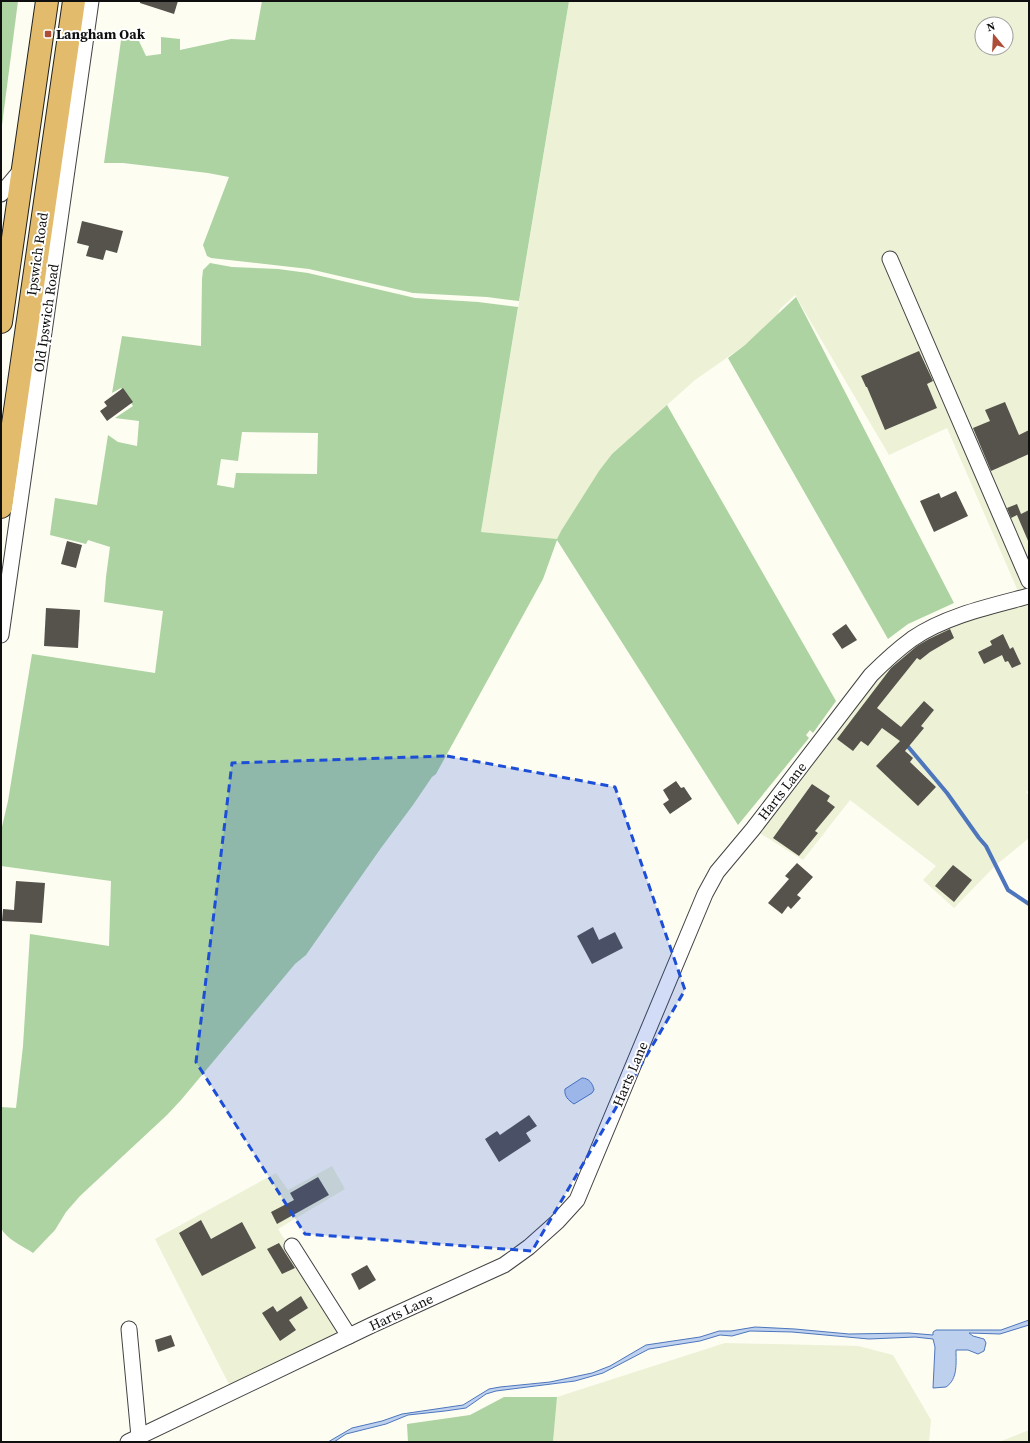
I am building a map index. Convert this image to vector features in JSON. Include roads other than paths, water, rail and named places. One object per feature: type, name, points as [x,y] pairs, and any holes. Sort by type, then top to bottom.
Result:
[{"type":"highway","name":"Ipswich Road","points":[[1,322],[47,1]]},
{"type":"highway","name":"Ipswich Road","points":[[1,507],[74,1]]},
{"type":"street","name":"Old Ipswich Road","points":[[1,634],[91,1]]},
{"type":"street","points":[[1,194],[22,169]]},
{"type":"street","points":[[890,259],[1029,581]]},
{"type":"street","name":"Harts Lane","points":[[134,1439],[349,1336],[504,1266],[535,1242],[557,1222],[577,1200],[705,894],[717,872],[753,829],[871,676],[889,657],[932,627],[989,606],[1029,596]]},
{"type":"street","points":[[292,1246],[349,1336]]},
{"type":"street","points":[[129,1329],[134,1439]]},
{"type":"water","points":[[582,1078],[587,1079],[590,1082],[594,1090],[592,1093],[574,1104],[567,1098],[565,1089]]},
{"type":"water","points":[[1029,1320],[1029,1325],[1000,1334],[969,1333],[973,1336],[984,1339],[986,1343],[984,1351],[978,1354],[968,1350],[956,1350],[956,1365],[953,1380],[946,1387],[933,1388],[935,1347],[933,1339],[915,1337],[869,1339],[792,1332],[750,1331],[732,1336],[720,1335],[700,1341],[649,1349],[603,1373],[575,1381],[496,1391],[486,1394],[466,1408],[408,1415],[386,1424],[346,1434],[334,1442],[328,1442],[352,1428],[382,1421],[402,1414],[463,1405],[489,1389],[550,1382],[592,1373],[610,1366],[646,1345],[700,1337],[719,1331],[731,1331],[755,1327],[849,1334],[909,1333],[933,1335],[933,1332],[936,1330],[1001,1330]]},
{"type":"waterway","points":[[905,743],[947,793],[986,846],[1008,890],[1029,904]]},
{"type":"place","name":"Langham Oak","points":[[48,34]]}]
